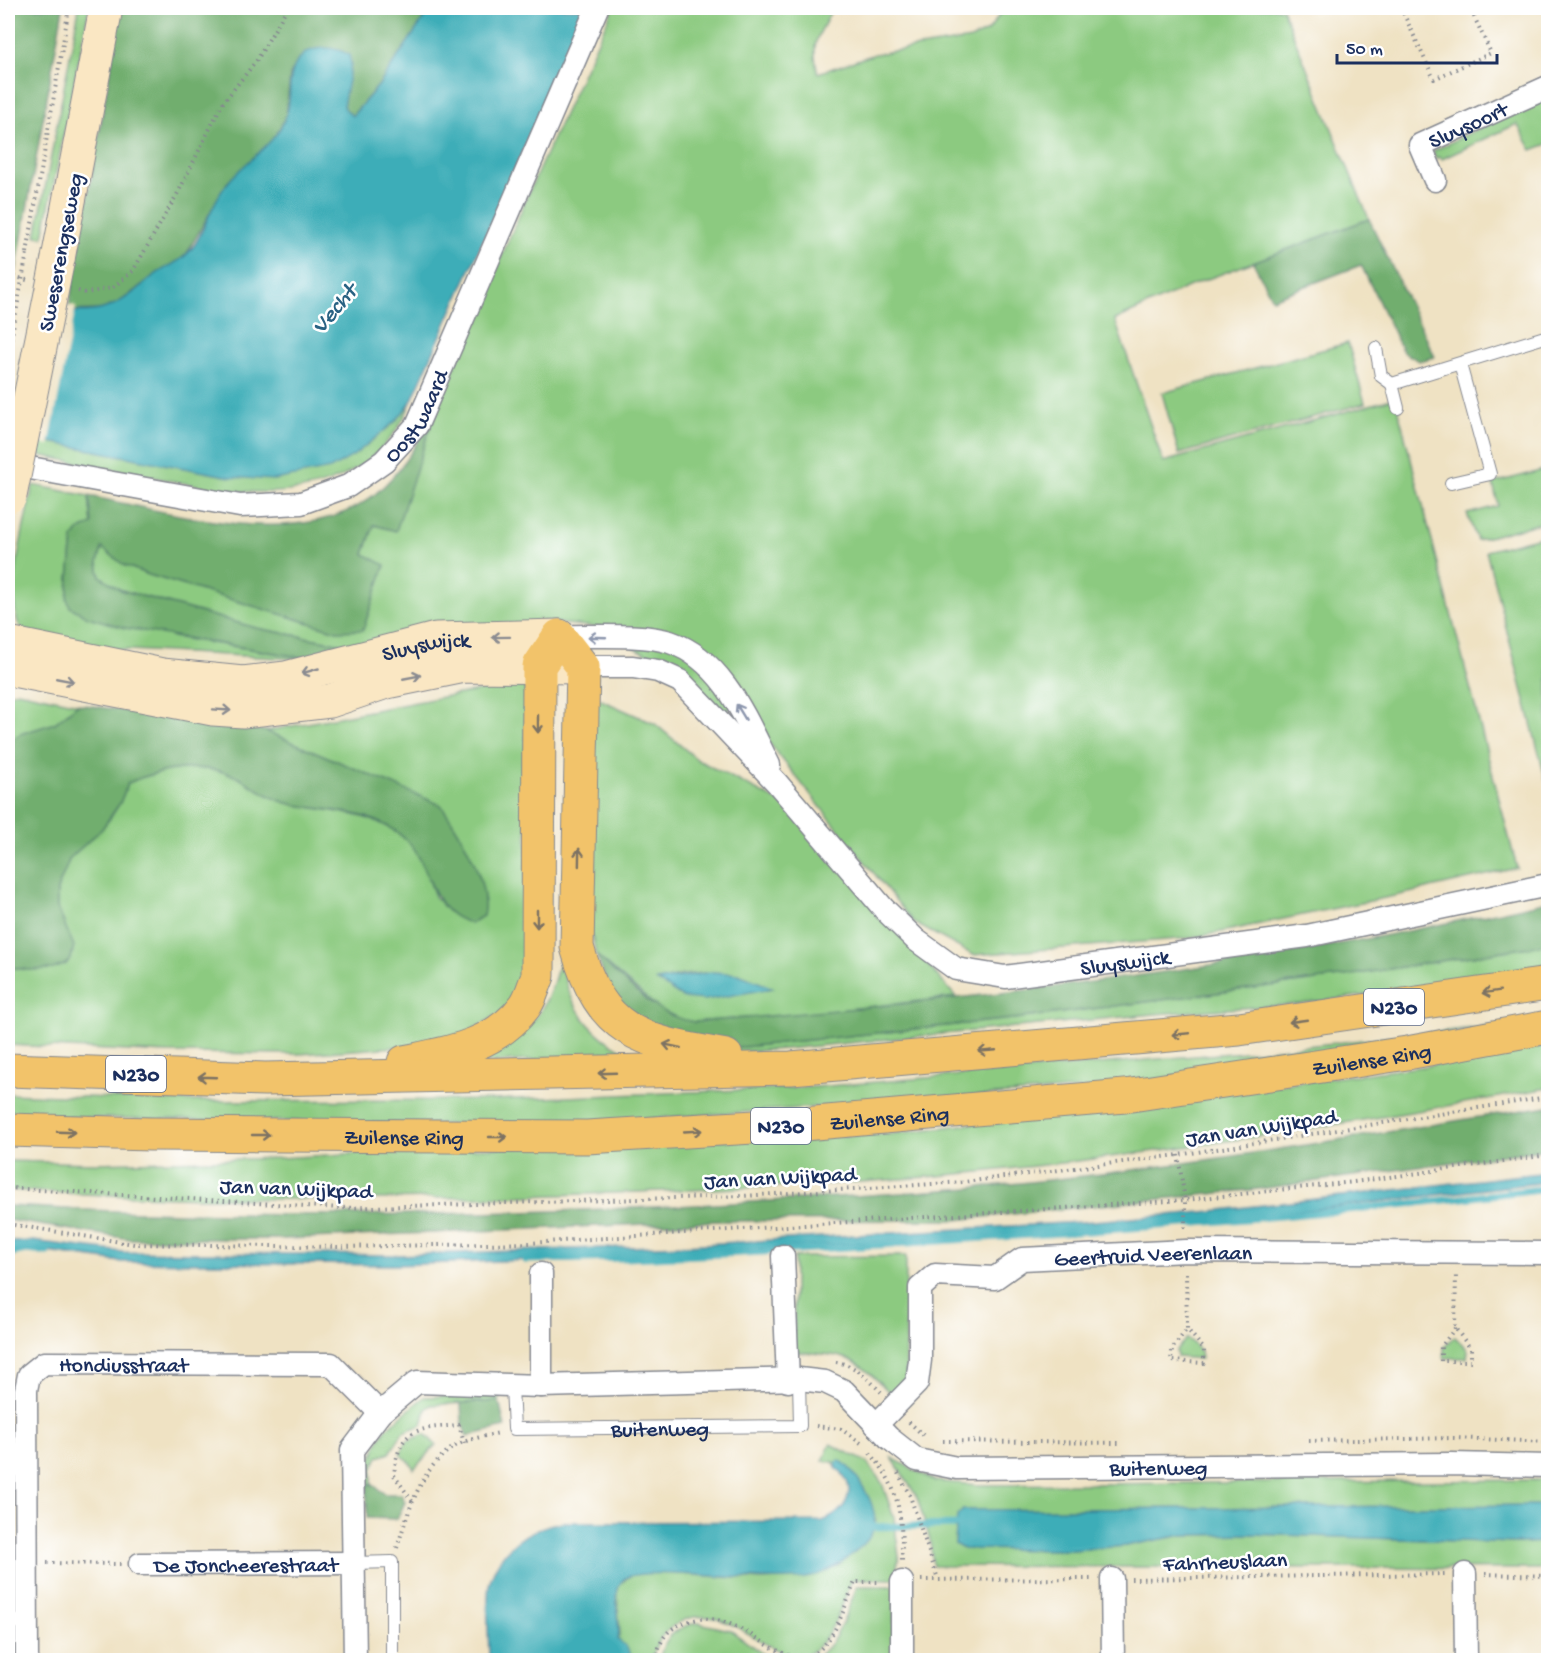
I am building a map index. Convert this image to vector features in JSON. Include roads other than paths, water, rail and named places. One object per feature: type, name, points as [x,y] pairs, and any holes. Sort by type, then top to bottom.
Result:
[{"type":"main road","name":"Sweserengseweg","points":[[8,505],[42,256],[106,8]]},
{"type":"main road","name":"Sluyswijck","points":[[8,643],[162,675],[243,683],[286,678],[436,639],[559,636]]},
{"type":"main road","points":[[539,666],[559,636],[583,667]]},
{"type":"main road","name":"Sluyswijck","points":[[8,669],[213,710],[243,711],[330,701],[386,682],[464,666],[583,667]]},
{"type":"main road","name":"N230","points":[[265,1079],[392,1065],[464,1050],[490,1037],[526,1005],[537,976],[539,666]]},
{"type":"main road","name":"N230","points":[[583,667],[577,947],[584,973],[598,1000],[613,1019],[634,1034],[663,1045],[791,1068]]},
{"type":"main road","name":"Zuilense Ring","points":[[8,1070],[265,1079],[791,1068],[1239,1029],[1548,984]]},
{"type":"main road","name":"Zuilense Ring","points":[[8,1130],[150,1134],[586,1137],[804,1124],[1125,1096],[1407,1053],[1548,1027]]},
{"type":"street","name":"Oostwaard","points":[[8,464],[240,506],[301,503],[348,486],[384,461],[417,425],[597,8]]},
{"type":"street","name":"Sluysoort","points":[[1435,180],[1420,145],[1548,87]]},
{"type":"street","name":"Sluyswijck","points":[[559,636],[669,642],[695,654],[717,673],[753,733],[777,783]]},
{"type":"street","name":"Sluyswijck","points":[[583,667],[633,667],[658,671],[680,681],[777,783],[884,909],[916,940],[956,969],[1005,976],[1307,936],[1548,885]]},
{"type":"street","name":"Geertruid Veerenlaan","points":[[876,1425],[917,1383],[920,1360],[920,1288],[935,1275],[995,1278],[1022,1259],[1185,1251],[1548,1253]]},
{"type":"street","points":[[783,1256],[794,1380]]},
{"type":"street","points":[[541,1274],[541,1386]]},
{"type":"street","name":"Hondiusstraat","points":[[27,1660],[26,1390],[29,1375],[44,1364],[331,1364],[380,1413]]},
{"type":"street","name":"Buitenweg","points":[[355,1660],[352,1450],[380,1413],[417,1382],[541,1386],[794,1380],[825,1382],[844,1391],[876,1425],[917,1460],[957,1468],[1452,1464],[1548,1466]]},
{"type":"street","name":"De Joncheerestraat","points":[[140,1564],[354,1563]]},
{"type":"street","points":[[1465,1574],[1466,1660]]},
{"type":"street","points":[[1112,1579],[1113,1660]]},
{"type":"street","points":[[902,1582],[902,1660]]},
{"type":"lane","points":[[1392,384],[1548,336]]},
{"type":"lane","points":[[1376,348],[1381,376],[1392,384],[1398,408]]},
{"type":"lane","points":[[1451,483],[1490,474],[1460,364]]},
{"type":"lane","name":"Buitenweg","points":[[512,1386],[514,1429],[800,1426],[794,1380]]},
{"type":"lane","points":[[354,1563],[392,1562],[393,1660]]},
{"type":"water","name":"Vecht","points":[[431,8],[587,8],[411,402],[396,421],[353,456],[330,469],[274,480],[231,477],[8,434],[8,304],[82,312],[103,309],[129,296],[191,250],[224,187],[276,135],[288,109],[292,73],[304,54],[316,49],[329,48],[349,55],[351,64],[343,106],[352,116],[379,85]]},
{"type":"water","points":[[712,972],[738,974],[773,988],[705,1000],[683,998],[657,981]]},
{"type":"water","points":[[1548,1172],[1548,1182],[1205,1222],[685,1254],[397,1265],[121,1262],[32,1250],[8,1253],[8,1242],[33,1241],[123,1252],[396,1255],[685,1245],[1080,1222],[1203,1212]]},
{"type":"water","points":[[839,1460],[853,1472],[864,1489],[873,1508],[875,1522],[871,1534],[863,1545],[823,1573],[792,1579],[681,1574],[635,1575],[624,1579],[617,1592],[618,1640],[626,1646],[631,1656],[630,1660],[489,1660],[487,1608],[490,1581],[501,1558],[527,1534],[562,1522],[822,1521],[838,1512],[844,1505],[849,1491],[843,1475],[836,1468]]},
{"type":"water","points":[[1548,1505],[1548,1542],[1518,1543],[1252,1534],[1183,1535],[1125,1546],[1072,1550],[963,1549],[955,1544],[957,1516],[963,1510]]},
{"type":"waterway","points":[[525,1260],[747,1253],[1113,1229],[1331,1212],[1548,1188]]},
{"type":"waterway","points":[[8,1254],[25,1250],[47,1252]]},
{"type":"waterway","points":[[867,1527],[964,1525]]}]
